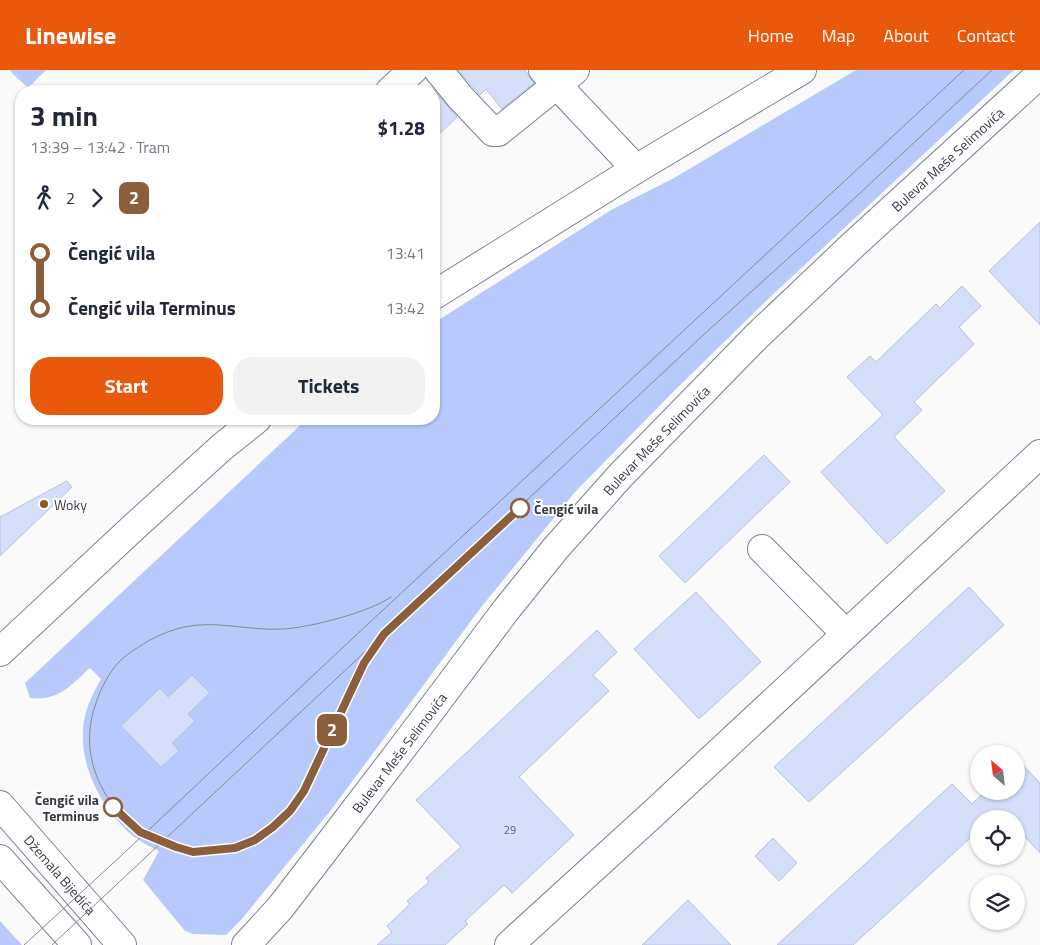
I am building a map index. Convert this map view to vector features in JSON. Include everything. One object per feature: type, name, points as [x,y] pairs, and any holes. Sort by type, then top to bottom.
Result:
[{"type":"main road","points":[[397,85],[413,70]]},
{"type":"main road","points":[[438,70],[493,132],[498,132],[558,75],[636,169]]},
{"type":"main road","points":[[440,291],[636,169],[802,70]]},
{"type":"main road","name":"Bulevar Meše Selimovića","points":[[246,945],[280,908],[302,880],[506,610],[555,549],[621,475],[757,336],[852,246],[1040,74]]},
{"type":"main road","points":[[0,652],[142,519],[222,447],[250,425]]},
{"type":"main road","points":[[509,945],[1040,454]]},
{"type":"main road","points":[[762,549],[846,634]]},
{"type":"main road","name":"Džemala Bijedića","points":[[0,805],[122,945]]},
{"type":"main road","points":[[0,859],[77,945]]},
{"type":"main road","points":[[488,945],[516,920],[524,917],[531,925]]},
{"type":"shaded area","points":[[9,70],[46,70],[31,85],[25,85]]},
{"type":"shaded area","points":[[856,70],[1014,70],[767,300],[575,492],[482,606],[331,810],[241,920],[226,935],[193,934],[185,931],[143,880],[159,851],[133,836],[122,826],[104,802],[90,775],[83,747],[83,725],[94,691],[101,679],[90,668],[63,691],[56,695],[40,698],[30,698],[25,683],[301,425],[440,425],[440,319],[611,210],[674,178]]},
{"type":"shaded area","points":[[0,921],[22,945],[0,945]]},
{"type":"building","points":[[458,70],[525,70],[534,83],[502,109],[486,89],[480,95]]},
{"type":"building","points":[[440,97],[457,117],[440,133]]},
{"type":"building","points":[[1040,222],[1040,325],[989,271]]},
{"type":"building","points":[[962,286],[981,306],[959,327],[974,344],[914,402],[922,410],[894,437],[945,491],[887,544],[821,472],[883,415],[847,377],[870,356],[876,362],[936,304],[940,308]]},
{"type":"building","points":[[764,455],[790,482],[685,583],[659,556]]},
{"type":"building","points":[[67,481],[72,487],[0,556],[0,517]]},
{"type":"building","points":[[969,587],[1004,625],[809,802],[774,767]]},
{"type":"building","points":[[696,592],[761,662],[699,719],[634,649]]},
{"type":"building","points":[[597,630],[617,652],[593,675],[609,691],[519,777],[574,835],[512,893],[504,885],[465,921],[468,924],[445,945],[377,945],[392,932],[387,926],[410,904],[407,901],[429,882],[426,878],[461,847],[416,800]]},
{"type":"building","points":[[192,675],[210,693],[188,714],[195,721],[172,743],[179,751],[161,767],[121,726],[160,688],[168,697]]},
{"type":"building","points":[[1025,767],[1040,783],[1040,853],[1025,837],[1025,810],[970,810],[970,838],[853,945],[777,945],[952,784],[972,804],[976,800],[1025,800]]},
{"type":"building","points":[[773,838],[797,863],[779,881],[755,856]]},
{"type":"building","points":[[688,900],[731,945],[642,945]]},
{"type":"tram line","points":[[24,945],[964,70]]},
{"type":"tram line","points":[[52,945],[700,338],[845,207],[992,70]]},
{"type":"tram line","name":"2","points":[[113,807],[140,832],[193,852],[235,848],[255,840],[273,827],[290,811],[304,791],[364,663],[384,634],[520,508]]},
{"type":"tram line","points":[[371,652],[363,663],[298,801],[277,824],[250,843],[235,849],[204,852],[173,847],[146,835],[122,816],[104,792],[93,764],[90,734],[96,703],[112,670],[134,650],[158,636],[184,627],[221,625],[270,629],[294,628],[354,613],[381,603],[391,597]]},
{"type":"place","name":"Woky","points":[[44,504]]},
{"type":"place","name":"Čengić vila","points":[[520,508]]},
{"type":"place","name":"Čengić vila Terminus","points":[[113,807]]}]
